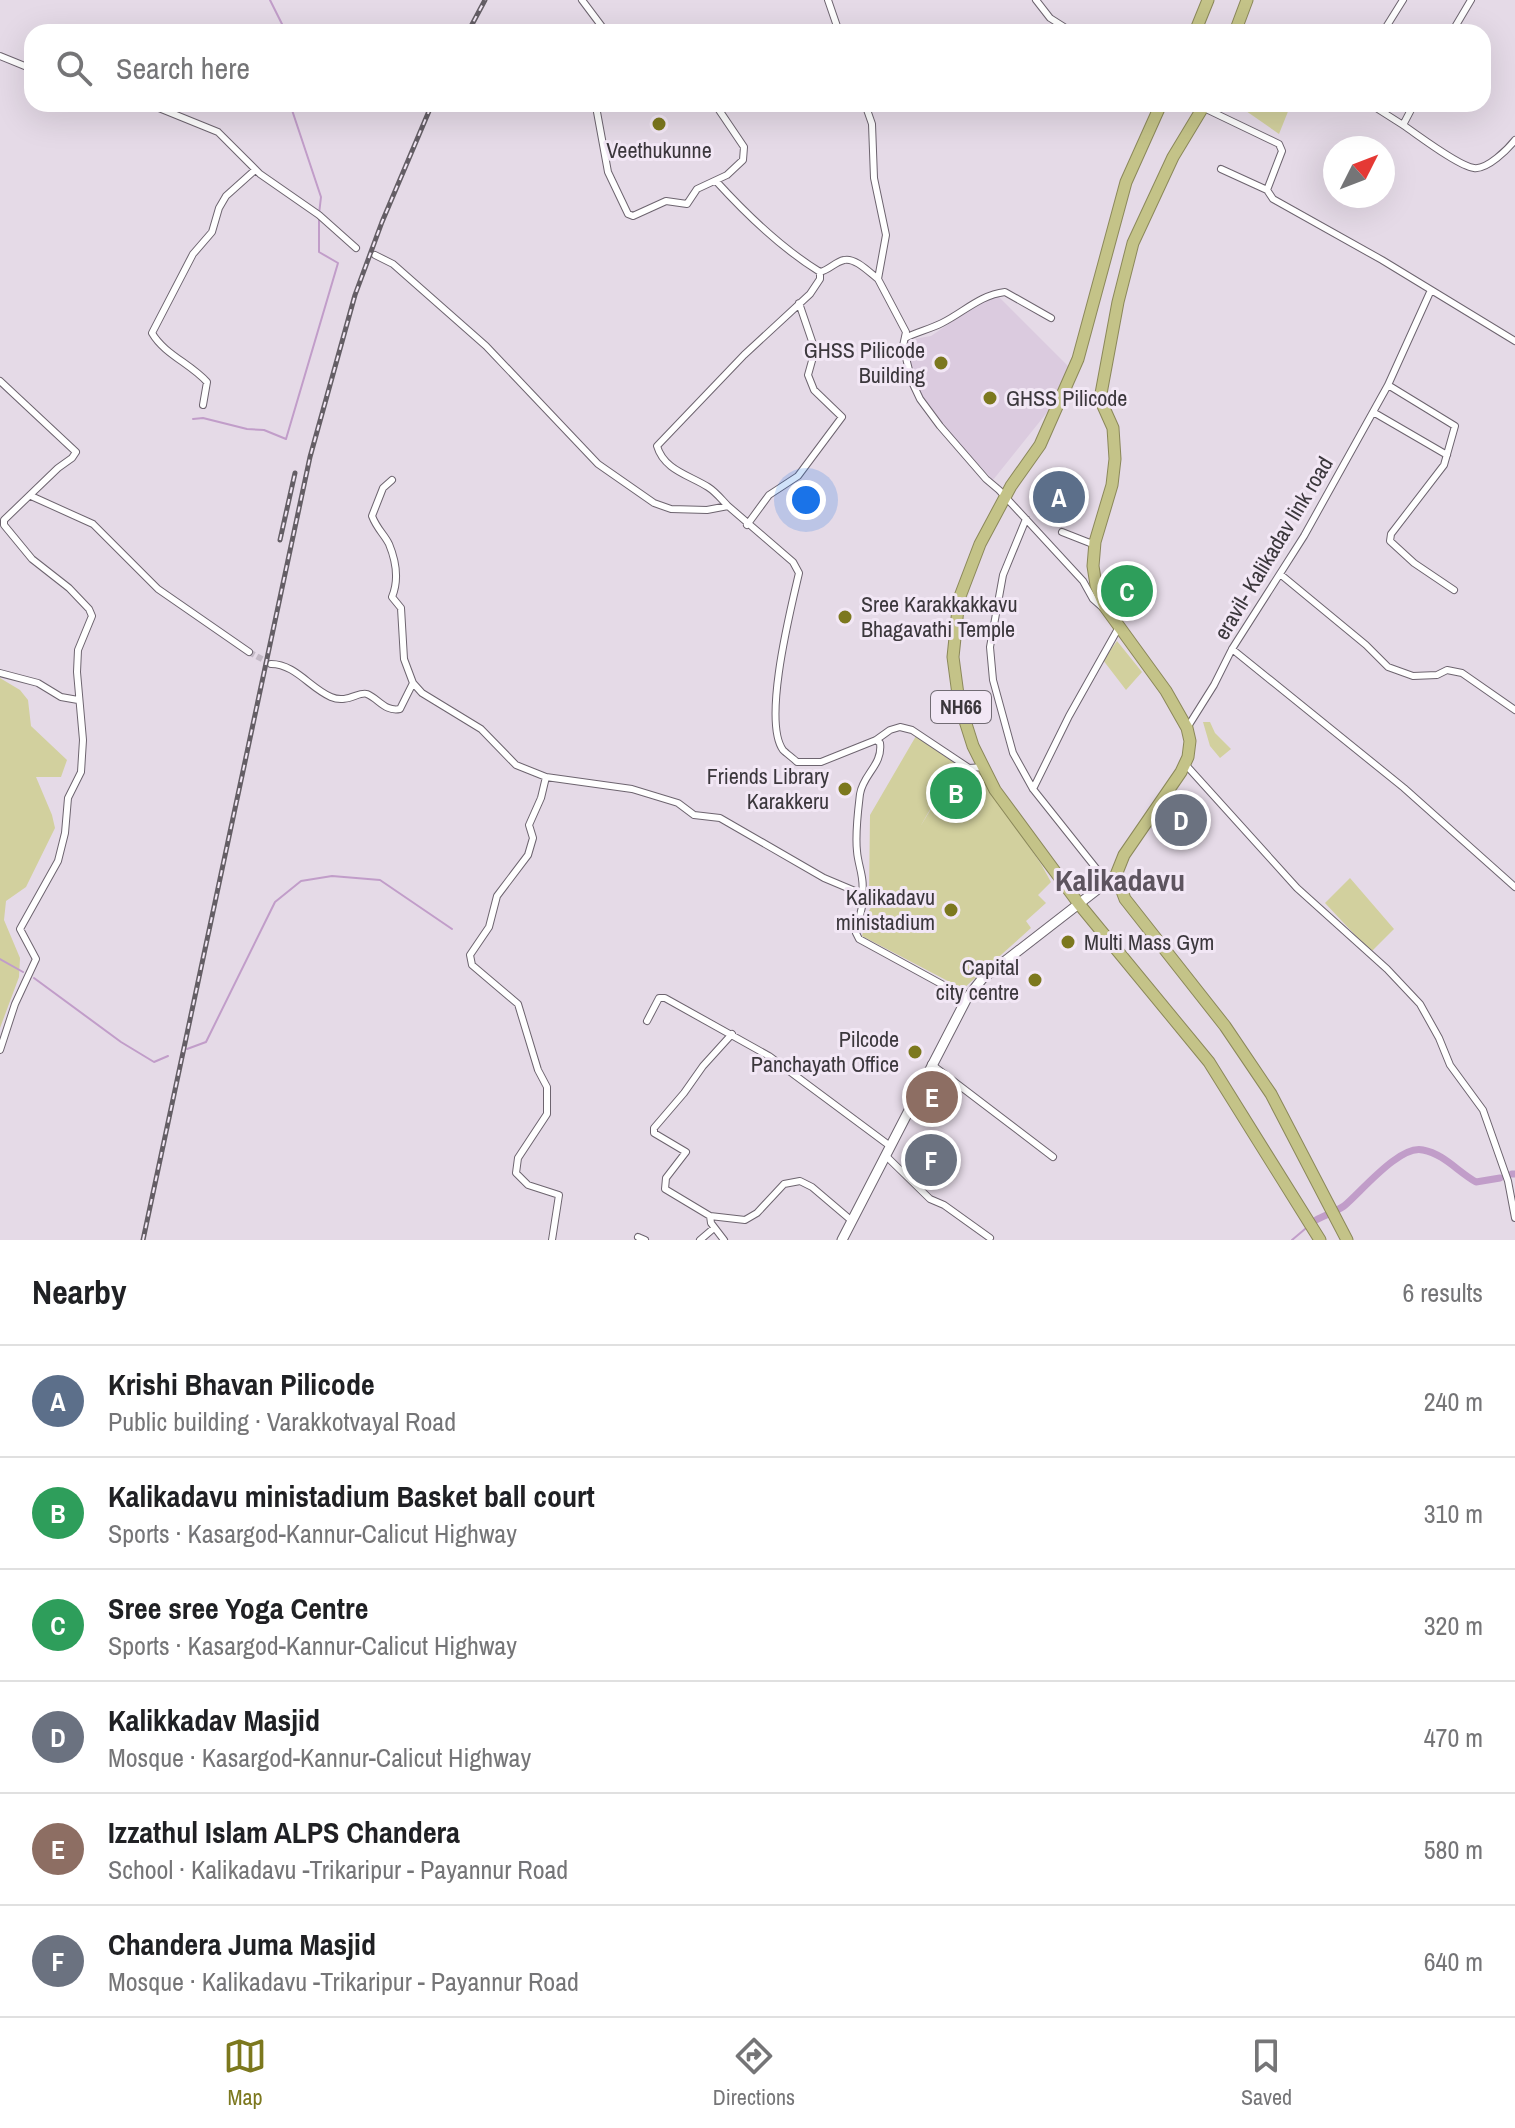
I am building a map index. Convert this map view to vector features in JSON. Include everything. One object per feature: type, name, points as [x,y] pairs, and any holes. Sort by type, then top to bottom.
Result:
[{"type":"highway","points":[[1198,24],[1208,0]]},
{"type":"highway","points":[[1238,24],[1247,0]]},
{"type":"highway","name":"NH66","points":[[1157,112],[1126,182],[1078,359],[1040,445],[980,544],[959,599],[953,657],[959,702],[973,746],[995,790],[1079,904],[1209,1062],[1320,1240]]},
{"type":"highway","points":[[1200,112],[1173,157],[1133,243],[1118,302],[1100,399],[1113,428],[1115,459],[1112,485],[1095,542],[1093,574],[1105,607],[1166,691],[1187,728],[1190,741],[1185,764],[1112,878],[1125,899],[1225,1026],[1271,1094],[1347,1240]]},
{"type":"main road","points":[[842,1240],[967,998],[982,979],[1112,878]]},
{"type":"street","points":[[582,0],[600,24]]},
{"type":"street","points":[[828,0],[836,24]]},
{"type":"street","points":[[1036,0],[1050,18],[1059,24]]},
{"type":"street","points":[[1388,24],[1403,0]]},
{"type":"street","points":[[1457,24],[1471,0]]},
{"type":"street","points":[[0,56],[24,66]]},
{"type":"street","points":[[169,112],[218,132],[255,170],[321,217],[356,248]]},
{"type":"street","points":[[597,112],[608,172],[628,214],[638,215],[666,201],[687,204],[697,189],[716,181],[739,165],[745,153],[744,147],[720,112]]},
{"type":"street","points":[[868,112],[872,124],[874,178],[886,235],[878,279]]},
{"type":"street","points":[[1216,112],[1279,144],[1282,151],[1267,190]]},
{"type":"street","points":[[1383,112],[1455,160],[1474,168],[1484,166],[1503,154],[1515,140]]},
{"type":"street","points":[[1403,125],[1410,112]]},
{"type":"street","points":[[1221,169],[1267,190],[1273,199],[1515,341]]},
{"type":"street","points":[[203,405],[207,382],[161,346],[152,333],[193,254],[212,232],[226,196],[255,170]]},
{"type":"street","points":[[716,181],[754,219],[801,260],[820,272],[843,260],[853,260],[878,279],[906,332],[903,346],[912,382],[920,399],[986,479],[1083,581],[1093,599],[1105,607]]},
{"type":"street","points":[[375,255],[393,264],[486,346],[598,464],[654,503],[671,509],[707,510],[728,506]]},
{"type":"street","points":[[820,272],[816,286],[744,355],[657,446],[662,458],[689,479],[712,490],[747,525],[793,562],[799,573],[781,651],[776,719],[781,748],[797,762],[821,762],[900,727],[912,730],[969,768],[984,767]]},
{"type":"street","name":"eravil- Kalikadav link road","points":[[1187,728],[1232,649],[1304,536],[1388,385],[1431,290]]},
{"type":"street","points":[[905,338],[938,326],[967,310],[984,296],[997,293],[1005,292],[1051,318]]},
{"type":"street","points":[[747,525],[769,495],[798,476],[842,417],[814,390],[808,375],[815,350],[799,303]]},
{"type":"street","points":[[0,381],[76,452],[4,520],[4,525],[32,559],[69,588],[92,616],[78,650],[78,700],[83,740],[81,772],[68,798],[65,833],[58,861],[20,929],[36,959],[15,1004],[0,1050]]},
{"type":"street","points":[[1388,385],[1455,426],[1444,465],[1391,534],[1390,541],[1414,563],[1454,590]]},
{"type":"street","points":[[1373,412],[1447,455]]},
{"type":"street","points":[[392,480],[383,488],[372,516],[377,530],[388,542],[395,564],[397,586],[392,597],[401,608],[404,659],[413,683],[422,693],[481,729],[516,765],[546,777],[632,789],[678,803],[694,815],[720,818],[824,878],[862,894]]},
{"type":"street","points":[[31,496],[93,524],[158,589],[249,652]]},
{"type":"street","points":[[1026,519],[1003,575],[990,647],[993,680],[1013,753],[1033,789],[1112,878]]},
{"type":"street","points":[[1062,532],[1090,543],[1095,542]]},
{"type":"street","points":[[1280,574],[1388,667],[1413,676],[1437,675],[1447,670],[1462,673],[1515,710]]},
{"type":"street","points":[[1033,789],[1074,706],[1119,627]]},
{"type":"street","points":[[1232,649],[1404,788],[1515,887]]},
{"type":"street","points":[[271,664],[283,664],[335,699],[348,700],[363,693],[394,710],[400,709],[413,683]]},
{"type":"street","points":[[0,673],[38,683],[61,697],[78,700]]},
{"type":"street","points":[[876,740],[880,743],[879,761],[862,784],[859,798],[856,849],[863,874],[864,898],[856,933],[859,939],[967,998]]},
{"type":"street","points":[[1185,764],[1297,888],[1387,969],[1420,1004],[1450,1065],[1483,1110],[1508,1181],[1515,1218]]},
{"type":"street","points":[[546,777],[529,825],[533,838],[528,855],[497,896],[489,927],[470,955],[472,965],[518,1004],[538,1070],[547,1087],[547,1114],[518,1158],[516,1173],[528,1185],[559,1195],[552,1240]]},
{"type":"street","points":[[647,1021],[659,998],[665,998],[769,1056],[887,1151],[930,1199],[944,1205],[990,1238]]},
{"type":"street","points":[[732,1034],[654,1128],[659,1138],[686,1152],[666,1178],[665,1189],[710,1216],[750,1219],[784,1184],[800,1181],[812,1187],[852,1221]]},
{"type":"street","points":[[931,1064],[1053,1157]]},
{"type":"street","points":[[710,1216],[711,1223],[724,1240]]},
{"type":"street","points":[[700,1240],[714,1228]]},
{"type":"shaded area","points":[[1247,112],[1288,112],[1279,134]]},
{"type":"shaded area","name":"GHSS Pilicode","points":[[998,296],[1077,375],[993,480],[931,412],[914,384],[905,347],[908,340],[931,336],[981,302]]},
{"type":"shaded area","points":[[1117,641],[1142,672],[1126,690],[1103,660]]},
{"type":"shaded area","points":[[0,678],[20,690],[28,700],[31,726],[67,760],[61,777],[36,777],[55,828],[26,887],[6,901],[4,920],[20,958],[19,977],[0,1028]]},
{"type":"shaded area","points":[[1203,722],[1210,722],[1215,733],[1231,749],[1220,758],[1210,746]]},
{"type":"shaded area","points":[[916,736],[956,764],[920,827],[956,768],[972,776],[979,773],[1051,882],[1038,895],[1046,903],[1026,921],[1031,928],[963,989],[862,936],[868,912],[879,896],[869,894],[870,815]]},
{"type":"shaded area","points":[[1350,878],[1394,929],[1371,952],[1325,903]]},
{"type":"waterway","points":[[270,0],[282,24]]},
{"type":"waterway","points":[[293,112],[321,197],[319,214]]},
{"type":"waterway","points":[[193,419],[203,418],[264,430],[286,439],[338,263],[319,252],[319,220]]},
{"type":"waterway","points":[[187,1049],[206,1042],[275,902],[301,881],[332,876],[380,880],[452,929]]},
{"type":"waterway","points":[[0,959],[23,972]]},
{"type":"waterway","points":[[34,978],[121,1042],[154,1062],[168,1056]]},
{"type":"waterway","points":[[1316,1220],[1344,1206],[1392,1161],[1414,1150],[1438,1155],[1476,1182],[1500,1178]]},
{"type":"waterway","points":[[1292,1240],[1305,1229]]},
{"type":"tunnel","points":[[249,652],[271,664]]},
{"type":"railway","points":[[472,24],[485,0]]},
{"type":"railway","points":[[143,1240],[310,457],[355,295],[429,112]]},
{"type":"railway","points":[[280,540],[295,473]]},
{"type":"place","name":"Veethukunne","points":[[659,124]]},
{"type":"place","name":"GHSS Pilicode Building","points":[[941,363]]},
{"type":"place","name":"GHSS Pilicode","points":[[990,398]]},
{"type":"place","name":"Krishi Bhavan Pilicode","points":[[1059,497]]},
{"type":"place","name":"Sree sree Yoga Centre","points":[[1127,591]]},
{"type":"place","name":"Sree Karakkakkavu Bhagavathi Temple","points":[[845,617]]},
{"type":"place","name":"Friends Library Karakkeru","points":[[845,789]]},
{"type":"place","name":"Kalikadavu ministadium Basket ball court","points":[[956,793]]},
{"type":"place","name":"Kalikkadav Masjid","points":[[1181,820]]},
{"type":"place","name":"Kalikadavu ministadium","points":[[951,910]]},
{"type":"place","name":"Multi Mass Gym","points":[[1068,942]]},
{"type":"place","name":"Capital city centre","points":[[1035,980]]},
{"type":"place","name":"Pilcode Panchayath Office","points":[[915,1052]]},
{"type":"place","name":"Izzathul Islam ALPS Chandera","points":[[932,1097]]},
{"type":"place","name":"Chandera Juma Masjid","points":[[931,1160]]},
{"type":"district","name":"Kalikadavu","points":[[1120,881]]}]
